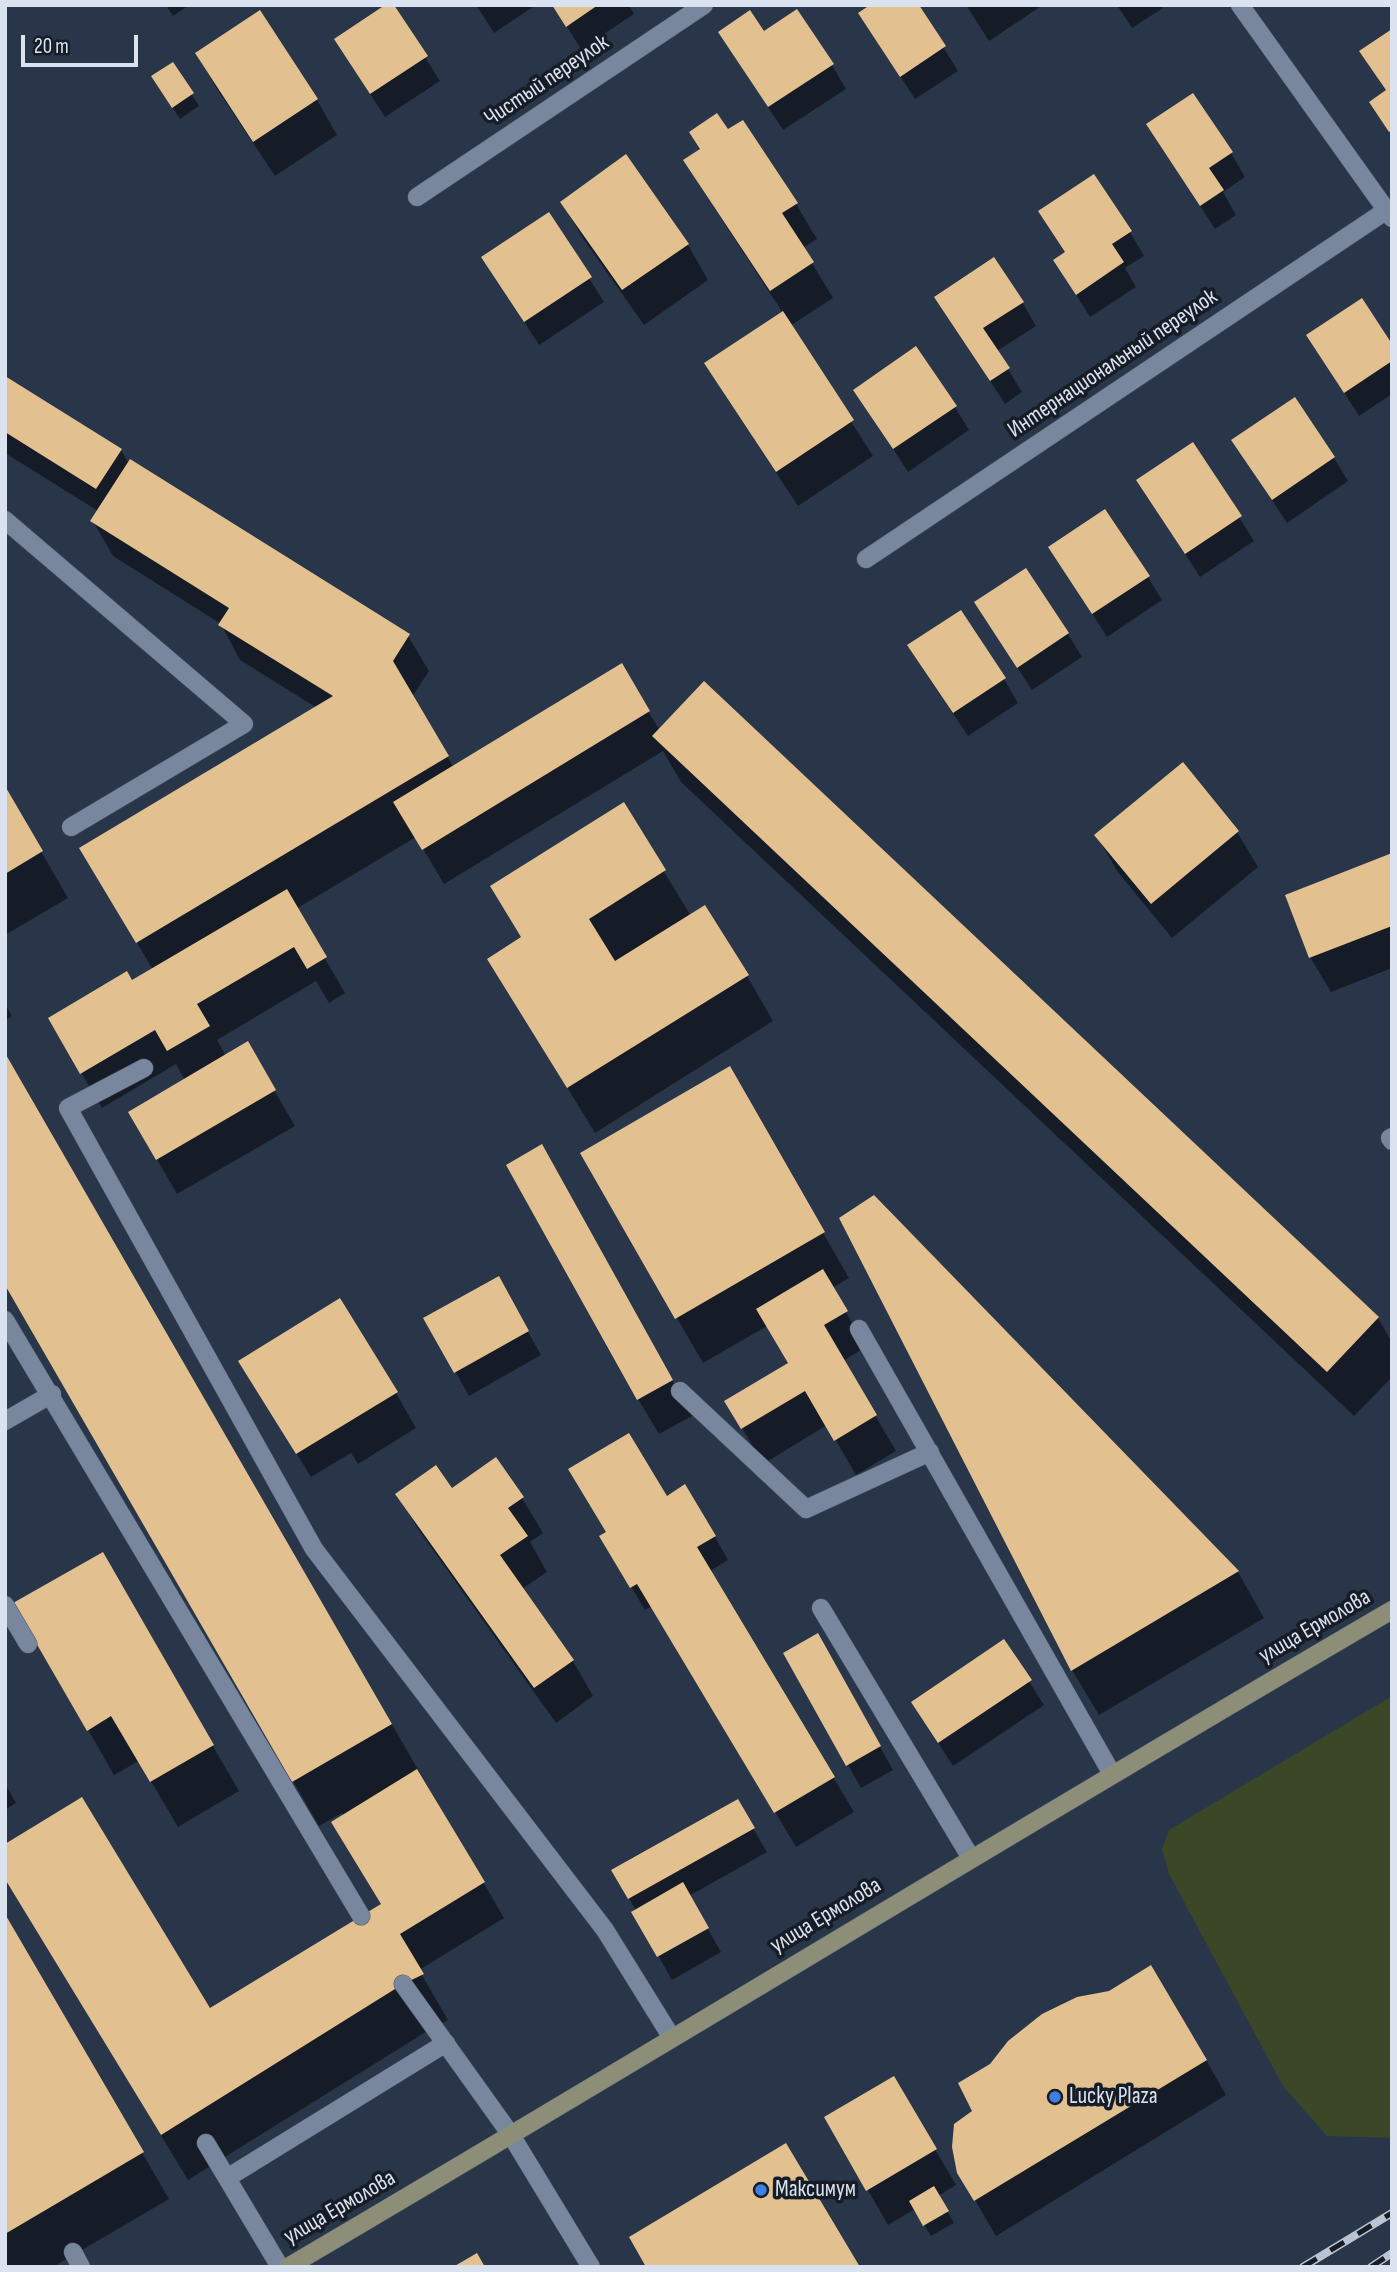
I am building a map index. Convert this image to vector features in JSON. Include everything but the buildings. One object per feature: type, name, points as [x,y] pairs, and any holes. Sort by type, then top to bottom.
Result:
[{"type":"main road","name":"улица Ермолова","points":[[288,2267],[1112,1774],[1392,1611]]},
{"type":"street","name":"Чистый переулок","points":[[417,197],[704,5]]},
{"type":"street","points":[[1241,5],[1389,214]]},
{"type":"street","name":"Интернациональный переулок","points":[[866,559],[1389,214]]},
{"type":"street","points":[[5,520],[244,724],[71,827]]},
{"type":"street","points":[[144,1068],[68,1108],[314,1549],[605,1930],[672,2038]]},
{"type":"street","points":[[5,1320],[52,1394],[361,1916]]},
{"type":"street","points":[[859,1329],[1112,1774]]},
{"type":"street","points":[[680,1391],[806,1509],[930,1452]]},
{"type":"street","points":[[5,1421],[52,1394]]},
{"type":"street","points":[[5,1605],[28,1644]]},
{"type":"street","points":[[821,1608],[971,1858]]},
{"type":"street","points":[[403,1984],[512,2135],[591,2267]]},
{"type":"street","points":[[227,2178],[446,2043]]},
{"type":"street","points":[[206,2143],[280,2267]]},
{"type":"green space","points":[[1392,1696],[1392,2138],[1327,2136],[1283,2086],[1169,1874],[1162,1849],[1169,1830]]},
{"type":"railway","points":[[1303,2267],[1392,2213]]},
{"type":"railway","points":[[1371,2267],[1392,2253]]},
{"type":"place","name":"Lucky Plaza","points":[[1055,2097]]},
{"type":"place","name":"Максимум","points":[[761,2190]]}]
